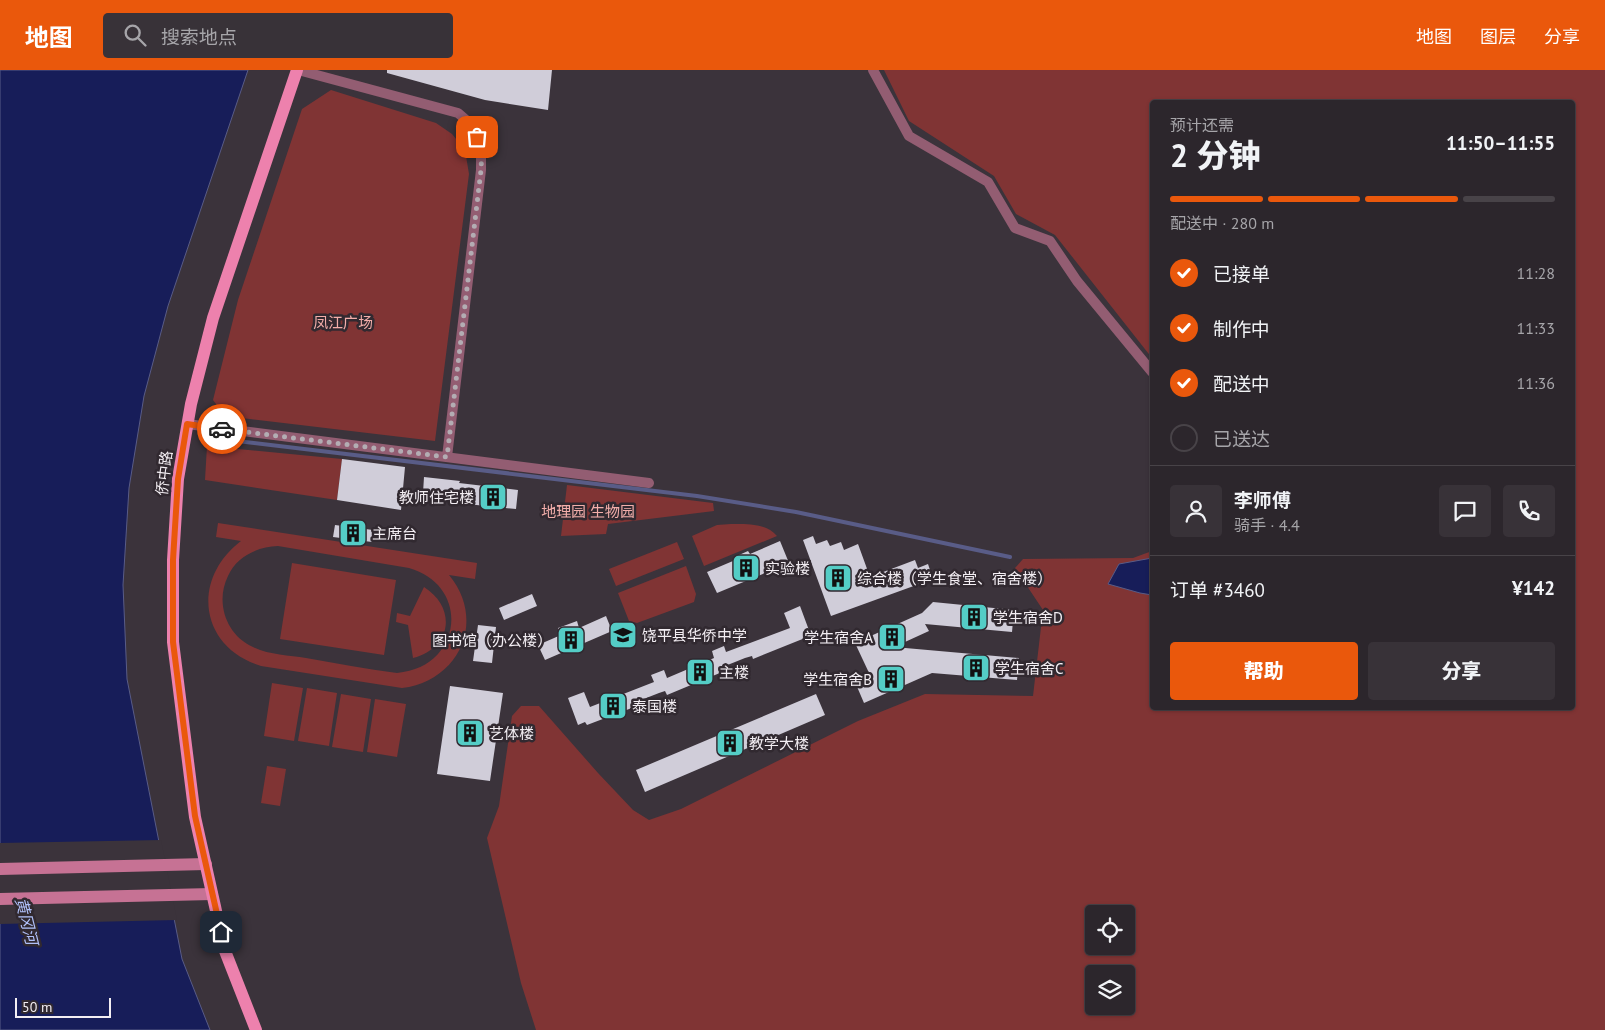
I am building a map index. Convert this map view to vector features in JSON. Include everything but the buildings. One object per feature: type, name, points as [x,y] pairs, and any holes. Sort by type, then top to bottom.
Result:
[{"type":"main road","name":"侨中路","points":[[256,1030],[225,951],[195,816],[173,642],[173,560],[178,479],[191,404],[213,318],[298,70]]},
{"type":"main road","points":[[0,869],[206,864]]},
{"type":"main road","points":[[0,899],[212,894]]},
{"type":"street","points":[[298,70],[458,113],[473,126],[482,148],[447,457]]},
{"type":"street","points":[[873,70],[908,136],[988,182],[1015,228],[1050,241],[1077,281],[1150,370]]},
{"type":"street","points":[[187,424],[649,483]]},
{"type":"green space","points":[[884,70],[1605,70],[1605,1030],[536,1030],[521,983],[487,838],[499,806],[512,716],[521,706],[539,706],[633,810],[649,820],[681,809],[858,721],[925,694],[1033,696],[1043,610],[1015,568],[1023,559],[1133,558],[1150,552],[1150,710],[1575,710],[1575,100],[1150,100],[1150,355],[1055,235],[1016,214],[994,176],[909,121]]},
{"type":"green space","name":"凤江广场","points":[[331,90],[436,123],[452,134],[465,150],[469,174],[435,441],[225,416],[213,400],[238,300],[302,109]]},
{"type":"green space","points":[[207,446],[342,459],[337,500],[205,480]]},
{"type":"green space","name":"地理园 生物园","points":[[567,485],[713,503],[714,511],[608,524],[606,534],[561,536]]},
{"type":"green space","points":[[218,523],[477,563],[475,579],[449,575],[460,593],[466,611],[466,629],[461,646],[452,661],[439,674],[422,683],[402,688],[261,666],[240,657],[225,644],[214,628],[209,611],[209,592],[214,574],[225,557],[241,541],[216,537]],"holes":[[[278,546],[409,568],[429,577],[443,591],[450,608],[451,625],[446,642],[435,657],[419,668],[397,673],[259,650],[244,642],[236,634],[230,626],[223,607],[224,586],[232,569],[242,558],[263,548]]]},
{"type":"green space","points":[[717,525],[762,526],[777,536],[704,566],[692,536]]},
{"type":"green space","points":[[677,542],[684,559],[616,586],[609,569]]},
{"type":"green space","points":[[292,563],[396,580],[384,655],[280,639]]},
{"type":"green space","points":[[686,566],[696,594],[694,602],[637,623],[629,621],[618,593]]},
{"type":"green space","points":[[424,587],[435,596],[442,606],[446,627],[436,646],[426,653],[413,658],[408,625],[396,622],[397,613],[410,616]]},
{"type":"green space","points":[[272,683],[303,688],[294,741],[264,736]]},
{"type":"green space","points":[[307,688],[337,693],[329,746],[298,741]]},
{"type":"green space","points":[[341,694],[371,699],[363,752],[332,747]]},
{"type":"green space","points":[[375,699],[406,704],[397,757],[367,752]]},
{"type":"green space","points":[[267,766],[286,769],[280,806],[261,803]]},
{"type":"water","name":"黄冈河","points":[[0,70],[248,70],[168,306],[144,396],[129,488],[123,585],[127,679],[182,959],[210,1030],[0,1030]]},
{"type":"water","points":[[1150,558],[1150,595],[1108,584],[1119,564]]},
{"type":"pier","points":[[161,840],[177,920],[0,924],[0,843]]},
{"type":"waterway","points":[[212,438],[697,496],[796,512],[1010,557]]},
{"type":"way so far","points":[[222,429],[447,457],[481,170],[482,148],[477,137]]},
{"type":"place","name":"教师住宅楼","points":[[493,497]]},
{"type":"place","name":"主席台","points":[[353,533]]},
{"type":"place","name":"实验楼","points":[[746,568]]},
{"type":"place","name":"综合楼（学生食堂、宿舍楼）","points":[[838,578]]},
{"type":"place","name":"学生宿舍D","points":[[974,617]]},
{"type":"place","name":"饶平县华侨中学","points":[[623,635]]},
{"type":"place","name":"学生宿舍A","points":[[892,637]]},
{"type":"place","name":"图书馆（办公楼）","points":[[571,640]]},
{"type":"place","name":"学生宿舍C","points":[[976,668]]},
{"type":"place","name":"主楼","points":[[700,672]]},
{"type":"place","name":"学生宿舍B","points":[[891,679]]},
{"type":"place","name":"泰国楼","points":[[613,706]]},
{"type":"place","name":"艺体楼","points":[[470,733]]},
{"type":"place","name":"教学大楼","points":[[730,743]]},
{"type":"route","points":[[221,932],[195,816],[173,642],[173,560],[178,479],[187,424],[222,429]]}]
